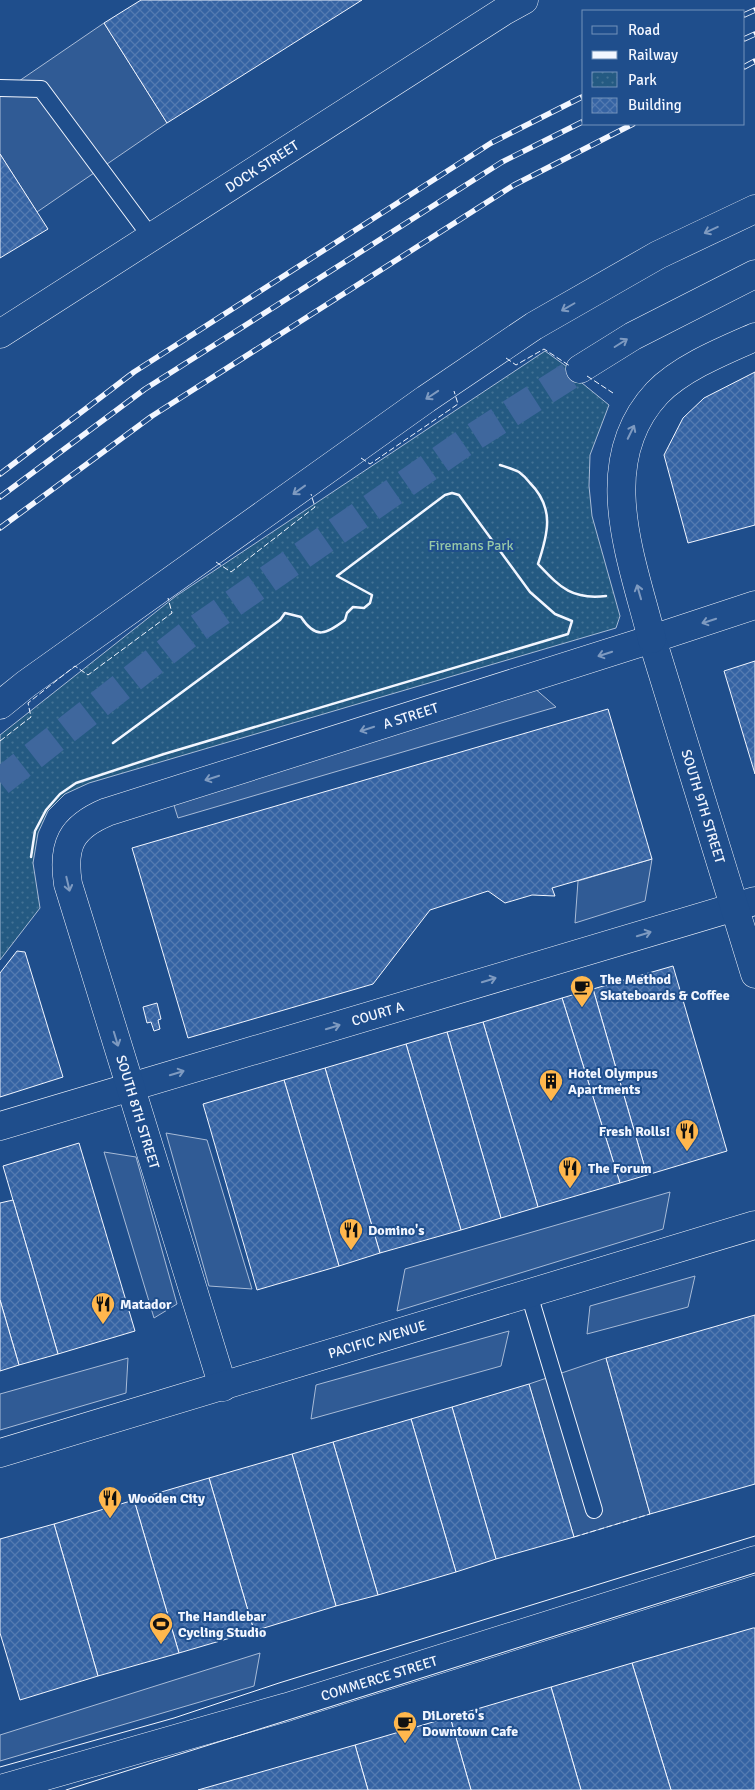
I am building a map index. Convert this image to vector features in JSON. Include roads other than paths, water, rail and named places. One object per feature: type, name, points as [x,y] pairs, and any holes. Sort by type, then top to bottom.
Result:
[{"type":"main road","name":"DOCK STREET","points":[[0,334],[524,0]]},
{"type":"main road","points":[[0,705],[26,684],[418,405],[534,326],[658,255],[755,209]]},
{"type":"main road","points":[[580,369],[633,336],[755,274]]},
{"type":"main road","name":"SOUTH 9TH STREET","points":[[755,337],[702,362],[657,393],[640,415],[627,440],[621,473],[621,504],[627,543],[652,639],[745,904],[755,974]]},
{"type":"main road","name":"A STREET","points":[[73,836],[80,826],[92,818],[107,812],[755,605]]},
{"type":"main road","name":"SOUTH 8TH STREET","points":[[73,836],[67,853],[65,868],[68,884],[223,1387]]},
{"type":"main road","name":"COURT A","points":[[0,1126],[745,904]]},
{"type":"main road","name":"PACIFIC AVENUE","points":[[0,1453],[755,1225]]},
{"type":"main road","name":"COMMERCE STREET","points":[[0,1789],[287,1707],[755,1560]]},
{"type":"lane","points":[[0,88],[41,88],[151,237]]},
{"type":"lane","points":[[529,1294],[594,1510]]},
{"type":"tunnel","points":[[0,782],[189,634],[464,443],[580,369]]},
{"type":"tram line","points":[[0,1767],[174,1718],[279,1683],[755,1536]]},
{"type":"tram line","points":[[66,1790],[755,1573]]},
{"type":"railway","points":[[745,15],[755,10]]},
{"type":"railway","points":[[745,39],[755,34]]},
{"type":"railway","points":[[745,66],[755,61]]},
{"type":"railway","points":[[0,474],[134,372],[491,143],[582,97]]},
{"type":"railway","points":[[0,497],[145,389],[502,162],[582,122]]},
{"type":"railway","points":[[0,528],[152,416],[514,185],[631,125]]},
{"type":"place","name":"The Method Skateboards & Coffee","points":[[582,1008]]},
{"type":"place","name":"Hotel Olympus Apartments","points":[[551,1102]]},
{"type":"place","name":"Fresh Rolls!","points":[[687,1152]]},
{"type":"place","name":"The Forum","points":[[570,1189]]},
{"type":"place","name":"Domino's","points":[[351,1251]]},
{"type":"place","name":"Matador","points":[[103,1325]]},
{"type":"place","name":"Wooden City","points":[[110,1519]]},
{"type":"place","name":"The Handlebar Cycling Studio","points":[[161,1645]]},
{"type":"place","name":"DiLoreto's Downtown Cafe","points":[[405,1744]]},
{"type":"park label","name":"Firemans Park","points":[[471,545]]}]
